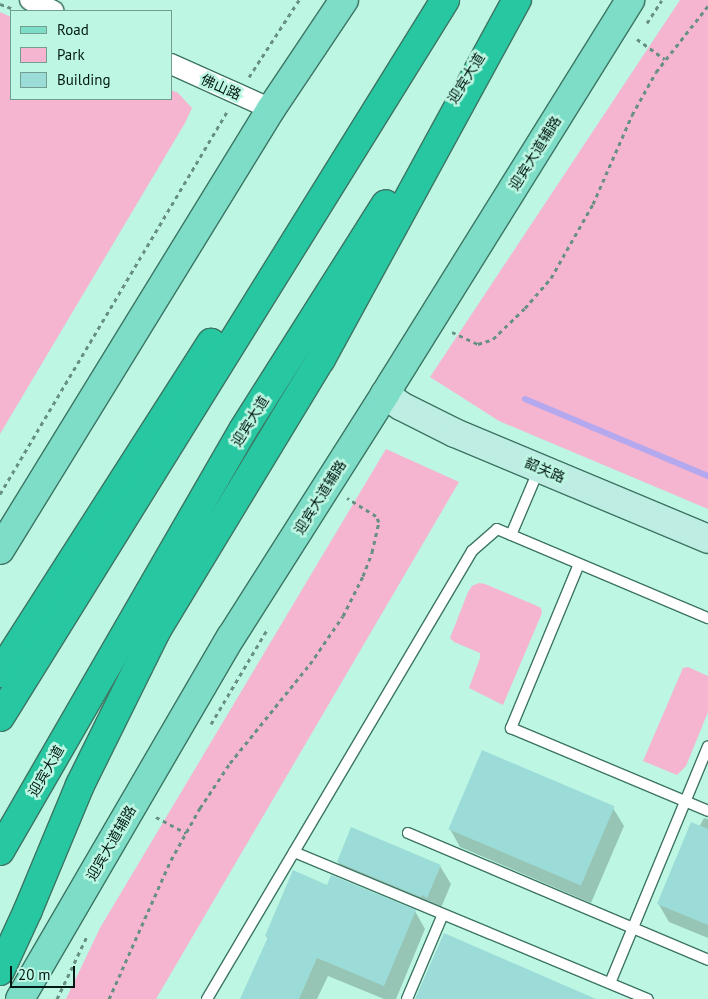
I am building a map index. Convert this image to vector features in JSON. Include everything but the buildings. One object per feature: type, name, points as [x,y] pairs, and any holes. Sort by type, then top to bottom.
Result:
[{"type":"highway","points":[[0,673],[184,384],[444,0]]},
{"type":"highway","points":[[0,717],[444,0]]},
{"type":"highway","points":[[0,971],[28,910],[80,785],[156,631],[321,359],[516,0]]},
{"type":"highway","name":"迎宾大道","points":[[0,851],[243,430],[516,0]]},
{"type":"main road","points":[[0,550],[271,109],[344,0]]},
{"type":"main road","name":"迎宾大道辅路","points":[[20,999],[231,637],[386,394],[630,0]]},
{"type":"street","points":[[30,0],[52,10]]},
{"type":"street","name":"佛山路","points":[[172,64],[271,109]]},
{"type":"street","name":"韶关路","points":[[386,394],[401,406],[455,433],[708,539]]},
{"type":"lane","points":[[511,535],[540,468]]},
{"type":"lane","points":[[207,999],[472,551],[497,529],[708,618]]},
{"type":"lane","points":[[579,564],[511,728],[708,811]]},
{"type":"lane","points":[[610,983],[708,746]]},
{"type":"lane","points":[[408,833],[708,960]]},
{"type":"lane","points":[[294,852],[610,983],[625,995],[648,999]]},
{"type":"lane","points":[[407,999],[444,914]]},
{"type":"path","points":[[0,494],[238,94],[299,0]]},
{"type":"path","points":[[451,331],[478,344],[493,339],[526,308],[551,278],[593,204],[632,115],[666,59],[708,6]]},
{"type":"path","points":[[637,39],[666,59]]},
{"type":"path","points":[[110,999],[186,833],[230,762],[310,664],[344,616],[363,576],[380,522],[376,516],[346,497]]},
{"type":"path","points":[[156,817],[186,833]]},
{"type":"green space","points":[[680,0],[708,0],[708,509],[499,421],[430,377]]},
{"type":"green space","points":[[0,12],[10,17],[10,100],[172,100],[172,90],[178,93],[192,108],[185,123],[0,434]]},
{"type":"green space","points":[[386,449],[459,482],[156,999],[66,999],[100,928]]},
{"type":"green space","points":[[479,583],[535,605],[541,608],[542,613],[503,705],[469,688],[480,653],[454,642],[450,638],[468,592],[472,586]]},
{"type":"green space","points":[[688,667],[708,676],[708,712],[686,766],[677,775],[643,761],[683,668]]},
{"type":"waterway","points":[[525,399],[708,476]]}]
